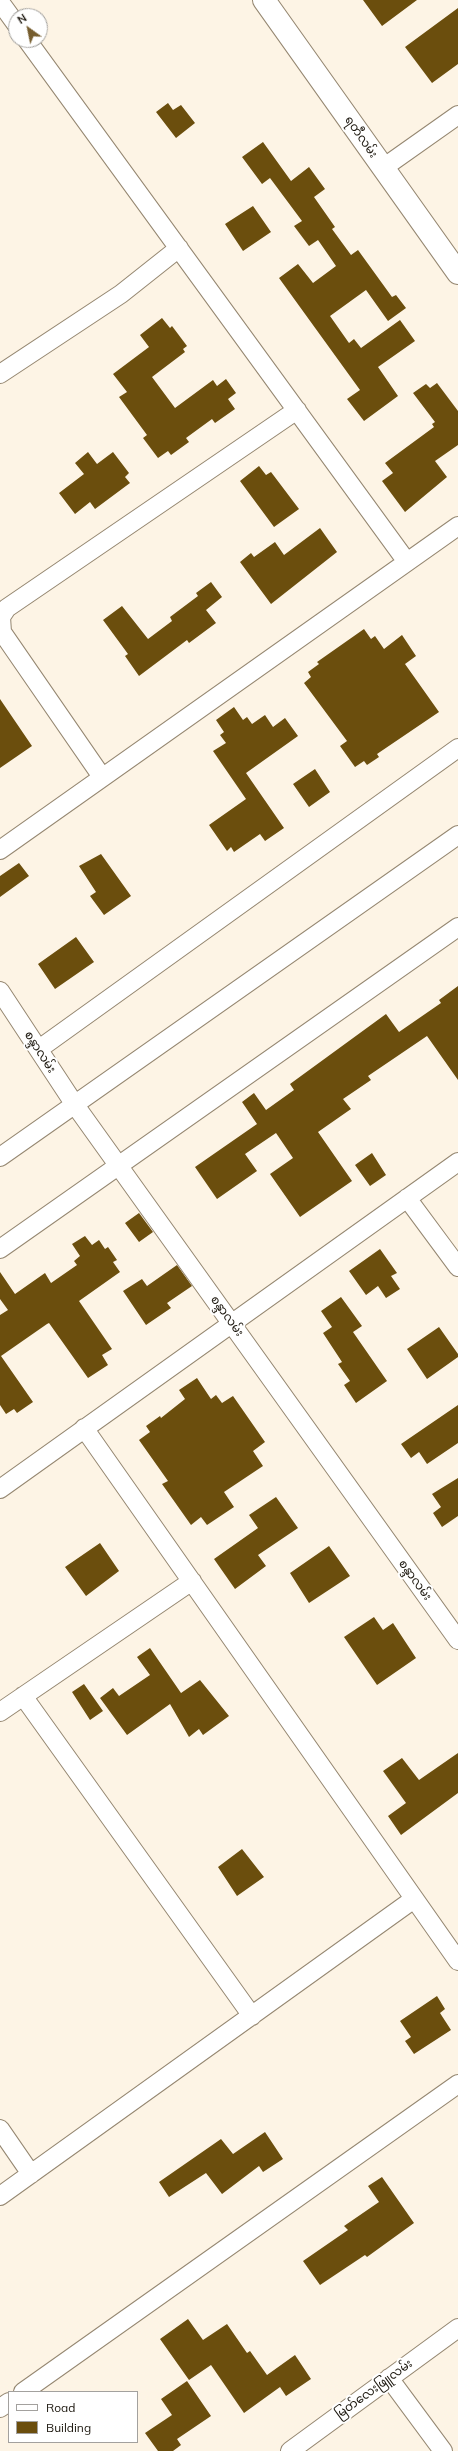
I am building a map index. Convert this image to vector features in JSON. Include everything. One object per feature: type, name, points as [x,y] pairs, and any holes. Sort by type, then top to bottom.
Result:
[{"type":"street","name":"ရတီလမ်း","points":[[264,0],[458,274]]},
{"type":"street","points":[[0,2],[8,13]]},
{"type":"street","points":[[33,48],[407,562]]},
{"type":"street","points":[[384,168],[458,115]]},
{"type":"street","points":[[0,374],[121,294],[179,248]]},
{"type":"street","points":[[102,777],[2,632],[1,617],[7,608],[297,410]]},
{"type":"street","points":[[0,850],[458,526]]},
{"type":"street","points":[[39,1049],[458,748]]},
{"type":"street","points":[[0,1157],[458,835]]},
{"type":"street","points":[[0,1249],[118,1164],[458,927]]},
{"type":"street","name":"စန္ဒာလမ်း","points":[[0,990],[75,1104],[458,1640]]},
{"type":"street","points":[[0,1489],[458,1162]]},
{"type":"street","points":[[407,1198],[458,1267]]},
{"type":"street","points":[[84,1428],[458,1961]]},
{"type":"street","points":[[0,1712],[192,1581]]},
{"type":"street","points":[[23,1696],[252,2016]]},
{"type":"street","points":[[0,2196],[414,1899]]},
{"type":"street","points":[[24,2391],[458,2084]]},
{"type":"street","points":[[0,2129],[31,2174]]},
{"type":"street","name":"မြတ်လေးဖြူလမ်း","points":[[290,2451],[458,2328]]},
{"type":"street","points":[[389,2378],[443,2451]]},
{"type":"building","points":[[363,0],[417,0],[382,26]]},
{"type":"building","points":[[458,8],[458,64],[432,83],[405,47]]},
{"type":"building","points":[[168,103],[173,110],[181,105],[195,123],[176,138],[156,112]]},
{"type":"building","points":[[263,142],[291,181],[309,167],[325,189],[314,197],[335,227],[332,229],[351,255],[358,250],[392,297],[396,295],[406,308],[388,321],[366,290],[330,316],[349,343],[354,339],[361,348],[400,320],[415,341],[378,367],[398,396],[364,421],[347,399],[360,390],[279,278],[298,264],[313,283],[336,266],[318,240],[309,246],[294,226],[302,221],[270,178],[262,184],[242,157]]},
{"type":"building","points":[[253,206],[271,232],[243,251],[225,224]]},
{"type":"building","points":[[162,318],[170,328],[172,326],[187,346],[183,349],[185,352],[152,377],[175,408],[213,380],[217,386],[226,379],[236,393],[228,399],[235,409],[215,423],[212,419],[186,438],[189,442],[171,455],[168,451],[158,458],[143,438],[147,435],[119,397],[127,392],[113,374],[149,347],[140,335]]},
{"type":"building","points":[[437,383],[458,411],[458,445],[435,461],[447,477],[405,512],[382,481],[393,473],[385,463],[434,427],[432,424],[435,422],[413,393],[426,384],[430,388]]},
{"type":"building","points":[[88,452],[97,464],[113,452],[129,473],[125,477],[130,483],[95,509],[90,502],[75,514],[59,493],[84,474],[75,463]]},
{"type":"building","points":[[259,466],[266,475],[271,472],[299,509],[274,527],[240,481]]},
{"type":"building","points":[[320,528],[337,552],[271,604],[240,562],[251,553],[254,557],[275,542],[284,555]]},
{"type":"building","points":[[211,582],[222,597],[206,610],[216,623],[189,643],[187,640],[139,676],[125,656],[128,654],[103,620],[122,606],[148,639],[172,621],[170,617],[198,596],[196,593]]},
{"type":"building","points":[[364,629],[371,639],[375,636],[384,649],[402,635],[416,656],[405,664],[439,712],[377,754],[379,757],[367,765],[364,761],[355,767],[340,746],[347,741],[304,683],[311,677],[308,672],[319,664],[317,662]]},
{"type":"building","points":[[0,699],[32,746],[0,768]]},
{"type":"building","points":[[234,707],[243,720],[247,717],[252,724],[265,715],[273,727],[285,718],[298,736],[246,773],[284,828],[265,841],[260,834],[234,852],[231,847],[227,851],[209,825],[246,799],[213,751],[226,743],[220,735],[224,732],[216,720]]},
{"type":"building","points":[[315,769],[330,792],[309,807],[293,784]]},
{"type":"building","points":[[101,854],[131,896],[104,915],[90,896],[96,892],[79,866]]},
{"type":"building","points":[[19,863],[29,876],[0,897],[0,876]]},
{"type":"building","points":[[76,937],[94,962],[55,989],[38,964]]},
{"type":"building","points":[[458,986],[458,1080],[427,1036],[368,1076],[371,1080],[343,1099],[351,1109],[318,1132],[352,1181],[300,1217],[270,1174],[293,1158],[276,1133],[245,1154],[257,1171],[217,1199],[195,1167],[257,1124],[242,1102],[254,1093],[266,1110],[294,1090],[290,1084],[386,1014],[399,1032],[441,1003],[439,1000]]},
{"type":"building","points":[[372,1153],[386,1175],[370,1186],[355,1165]]},
{"type":"building","points":[[139,1213],[153,1232],[139,1242],[125,1223]]},
{"type":"building","points":[[85,1236],[92,1245],[99,1240],[105,1249],[108,1247],[117,1260],[113,1262],[120,1272],[79,1301],[112,1349],[102,1355],[108,1365],[88,1378],[49,1323],[1,1356],[33,1402],[17,1413],[14,1409],[6,1414],[0,1405],[0,1315],[8,1310],[0,1299],[0,1272],[15,1294],[45,1273],[51,1283],[77,1265],[74,1261],[80,1256],[72,1244]]},
{"type":"building","points":[[380,1249],[397,1273],[391,1276],[400,1289],[386,1298],[378,1286],[366,1295],[349,1271]]},
{"type":"building","points":[[177,1265],[192,1286],[167,1303],[171,1308],[146,1325],[123,1291],[142,1279],[147,1286]]},
{"type":"building","points":[[341,1297],[362,1326],[353,1332],[387,1381],[356,1403],[344,1385],[350,1381],[338,1364],[342,1362],[323,1333],[332,1327],[321,1311]]},
{"type":"building","points":[[439,1327],[458,1354],[458,1357],[427,1379],[407,1349]]},
{"type":"building","points":[[197,1378],[211,1399],[216,1395],[222,1403],[233,1396],[265,1442],[253,1451],[263,1466],[224,1492],[234,1507],[207,1525],[201,1517],[191,1525],[162,1484],[168,1481],[139,1440],[150,1432],[146,1426],[160,1416],[161,1418],[185,1399],[179,1390]]},
{"type":"building","points":[[458,1405],[458,1443],[427,1464],[419,1452],[411,1458],[401,1444]]},
{"type":"building","points":[[458,1478],[458,1516],[442,1527],[433,1513],[441,1507],[432,1494]]},
{"type":"building","points":[[276,1497],[298,1528],[258,1555],[266,1566],[235,1589],[214,1559],[258,1528],[249,1515]]},
{"type":"building","points":[[100,1543],[119,1571],[86,1596],[65,1567]]},
{"type":"building","points":[[329,1546],[350,1576],[309,1603],[290,1573]]},
{"type":"building","points":[[374,1617],[383,1630],[393,1623],[416,1658],[377,1685],[344,1637]]},
{"type":"building","points":[[150,1648],[181,1693],[200,1680],[229,1716],[203,1735],[199,1729],[189,1737],[170,1704],[127,1735],[100,1698],[113,1688],[119,1696],[150,1675],[137,1657]]},
{"type":"building","points":[[84,1684],[103,1711],[90,1720],[72,1692]]},
{"type":"building","points":[[458,1753],[458,1793],[401,1835],[388,1816],[406,1803],[383,1771],[402,1758],[419,1780]]},
{"type":"building","points":[[242,1849],[264,1877],[237,1896],[218,1867]]},
{"type":"building","points":[[437,1996],[445,2009],[440,2013],[451,2030],[414,2054],[405,2041],[411,2037],[400,2021]]},
{"type":"building","points":[[265,2132],[283,2159],[263,2172],[259,2166],[222,2194],[206,2173],[169,2197],[159,2182],[221,2139],[233,2154]]},
{"type":"building","points":[[382,2177],[414,2223],[367,2257],[365,2255],[320,2285],[303,2261],[348,2230],[344,2226],[379,2202],[368,2186]]},
{"type":"building","points":[[188,2319],[203,2340],[227,2324],[247,2353],[250,2351],[267,2375],[295,2355],[311,2379],[286,2396],[280,2387],[244,2413],[211,2365],[189,2380],[160,2339]]},
{"type":"building","points":[[187,2381],[211,2416],[177,2439],[181,2445],[173,2451],[158,2451],[145,2433],[172,2415],[161,2399]]}]
